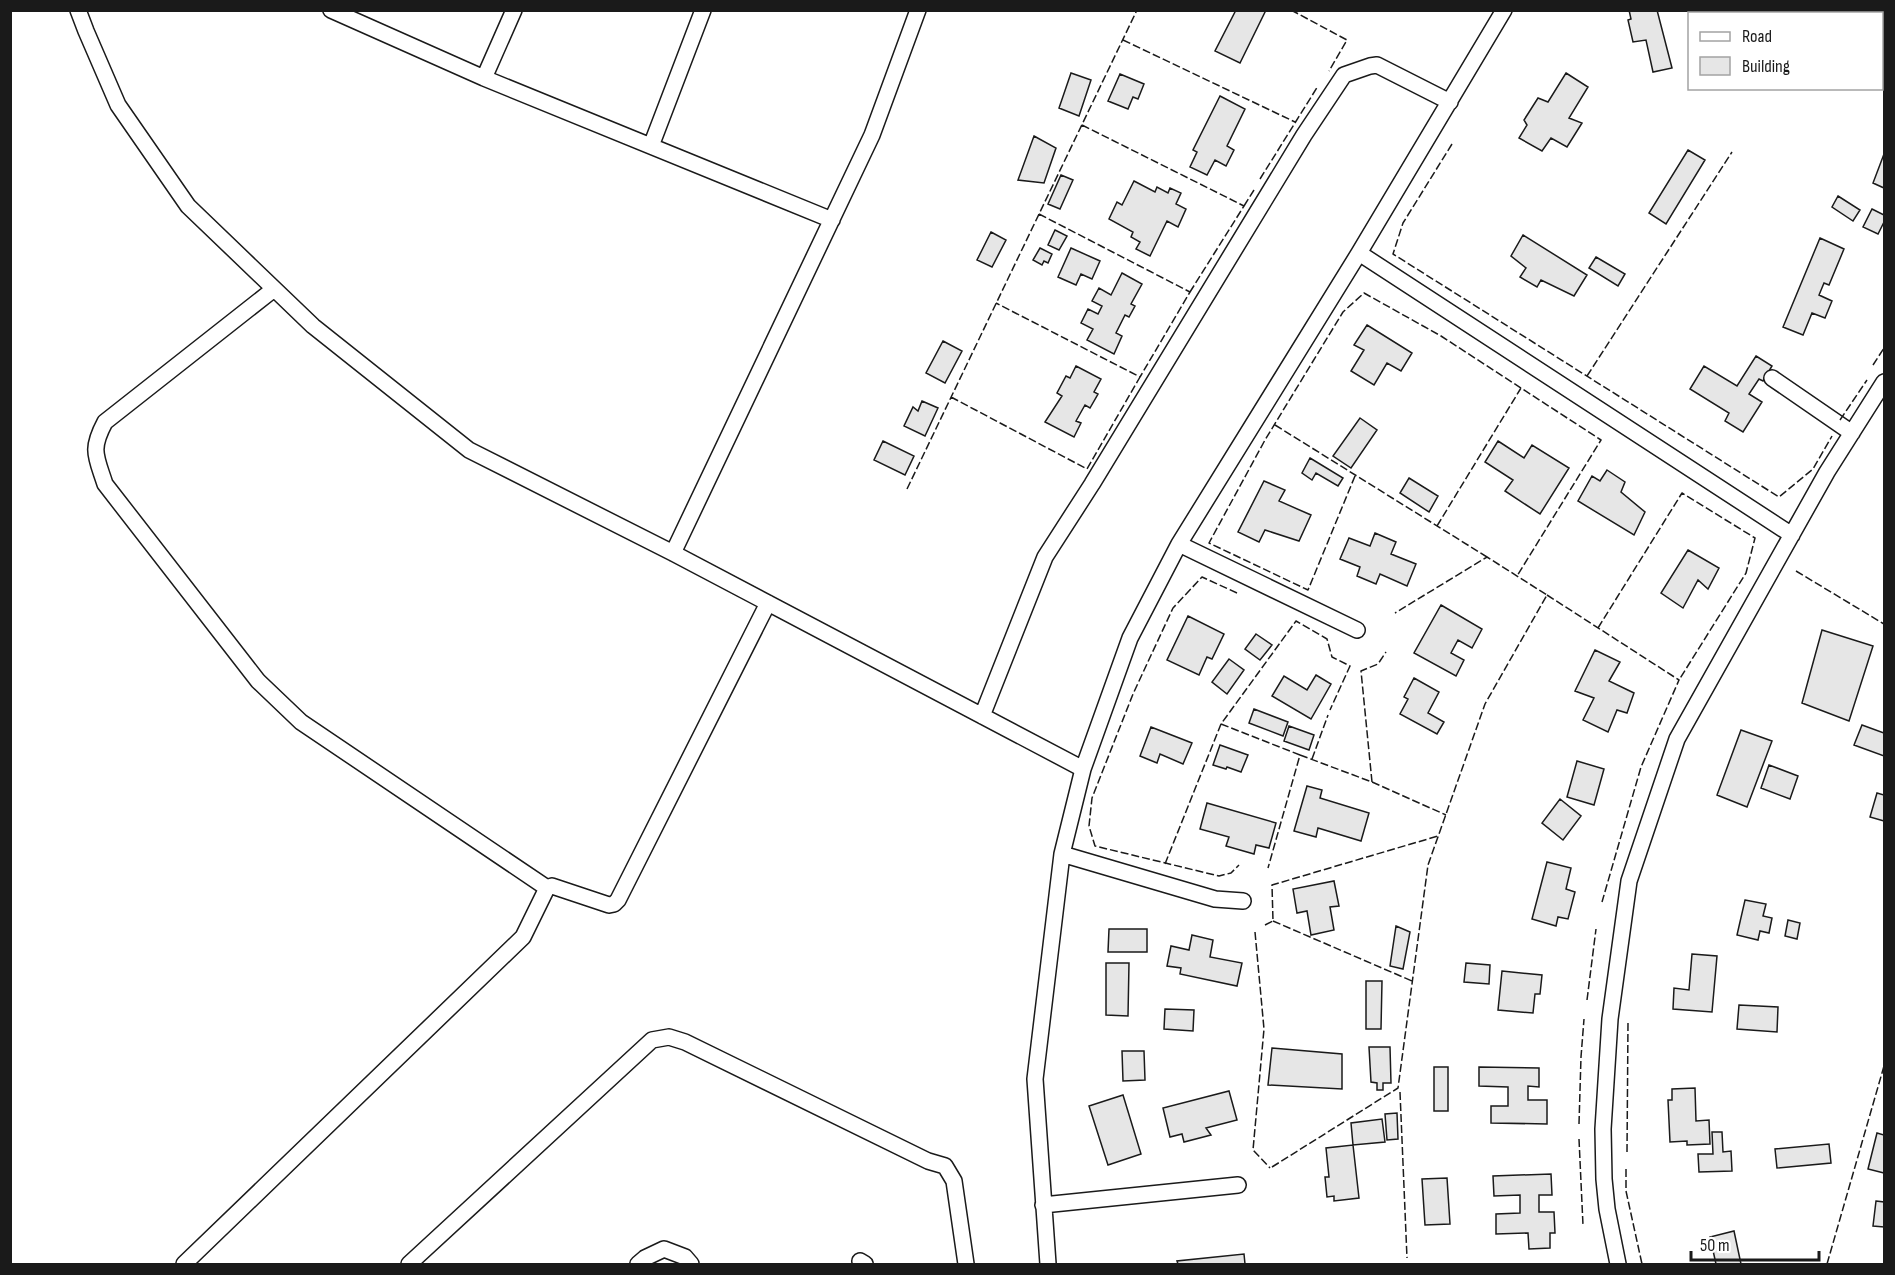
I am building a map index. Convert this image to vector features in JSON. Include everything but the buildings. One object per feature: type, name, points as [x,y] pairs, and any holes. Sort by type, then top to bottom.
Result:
[{"type":"street","points":[[78,10],[118,105],[188,206],[313,326],[469,450],[673,553],[1083,769]]},
{"type":"street","points":[[331,10],[484,78],[832,220]]},
{"type":"street","points":[[484,78],[514,10]]},
{"type":"street","points":[[651,146],[703,10]]},
{"type":"street","points":[[673,553],[872,135],[918,10]]},
{"type":"street","points":[[1048,1264],[1035,1078],[1062,854],[1083,769],[1130,638],[1179,544],[1359,253],[1504,10]]},
{"type":"street","points":[[982,716],[1045,557],[1092,484],[1304,135],[1344,75],[1377,65],[1450,102]]},
{"type":"street","points":[[1359,253],[1792,535]]},
{"type":"street","points":[[274,289],[105,422],[96,439],[96,455],[105,484],[258,681],[301,722],[547,888]]},
{"type":"street","points":[[1772,378],[1852,433]]},
{"type":"street","points":[[1618,1264],[1607,1209],[1603,1129],[1610,1018],[1629,881],[1677,739],[1827,472],[1884,382]]},
{"type":"street","points":[[1179,544],[1357,630]]},
{"type":"street","points":[[191,1262],[523,936],[547,888],[552,886],[609,905],[618,900],[768,603]]},
{"type":"street","points":[[1062,854],[1215,899],[1243,902]]},
{"type":"street","points":[[409,1264],[652,1040],[669,1036],[928,1161],[945,1166],[954,1181],[966,1264]]},
{"type":"street","points":[[1043,1205],[1238,1185]]},
{"type":"street","points":[[638,1264],[664,1249],[685,1257],[691,1264]]},
{"type":"fence","points":[[907,489],[1137,10]]},
{"type":"fence","points":[[1291,10],[1347,40],[1329,71]]},
{"type":"fence","points":[[1123,40],[1295,122]]},
{"type":"fence","points":[[1260,179],[1318,86]]},
{"type":"fence","points":[[1082,125],[1244,206],[1190,292]]},
{"type":"fence","points":[[1452,144],[1403,223],[1393,254],[1779,497],[1813,469],[1832,436]]},
{"type":"fence","points":[[1587,376],[1732,152]]},
{"type":"fence","points":[[1244,206],[1254,190]]},
{"type":"fence","points":[[1039,214],[1190,292],[1140,377]]},
{"type":"fence","points":[[1355,476],[1308,590],[1209,543],[1265,440],[1343,312],[1364,293],[1441,336],[1601,440],[1517,576]]},
{"type":"fence","points":[[951,397],[1087,469],[1140,377],[996,303]]},
{"type":"fence","points":[[1873,365],[1884,348]]},
{"type":"fence","points":[[1840,420],[1867,380]]},
{"type":"fence","points":[[1437,526],[1521,388]]},
{"type":"fence","points":[[1275,425],[1487,557]]},
{"type":"fence","points":[[1598,628],[1682,493],[1755,538],[1746,573],[1679,680]]},
{"type":"fence","points":[[1272,1167],[1398,1088],[1428,865],[1485,704],[1547,595],[1487,557],[1395,613]]},
{"type":"fence","points":[[1796,571],[1884,624]]},
{"type":"fence","points":[[1237,593],[1202,577],[1173,608],[1133,694],[1092,798],[1089,826],[1095,846],[1219,876],[1231,873],[1239,865]]},
{"type":"fence","points":[[1547,595],[1679,680],[1641,767],[1602,902]]},
{"type":"fence","points":[[1165,864],[1221,724],[1296,621],[1327,639],[1332,657],[1350,666],[1330,710]]},
{"type":"fence","points":[[1372,782],[1361,671],[1378,664],[1386,652]]},
{"type":"fence","points":[[1312,759],[1328,715]]},
{"type":"fence","points":[[1221,724],[1300,755],[1268,868]]},
{"type":"fence","points":[[1300,755],[1372,782],[1446,815]]},
{"type":"fence","points":[[1265,925],[1273,921],[1272,885],[1438,836]]},
{"type":"fence","points":[[1273,921],[1412,981]]},
{"type":"fence","points":[[1587,1000],[1596,929]]},
{"type":"fence","points":[[1255,932],[1264,1029],[1253,1150],[1270,1168]]},
{"type":"fence","points":[[1579,1124],[1584,1019]]},
{"type":"fence","points":[[1627,1152],[1628,1022]]},
{"type":"fence","points":[[1827,1264],[1884,1066]]},
{"type":"fence","points":[[1400,1092],[1407,1258]]},
{"type":"fence","points":[[1579,1139],[1583,1225]]},
{"type":"fence","points":[[1626,1169],[1626,1191],[1642,1264]]}]
